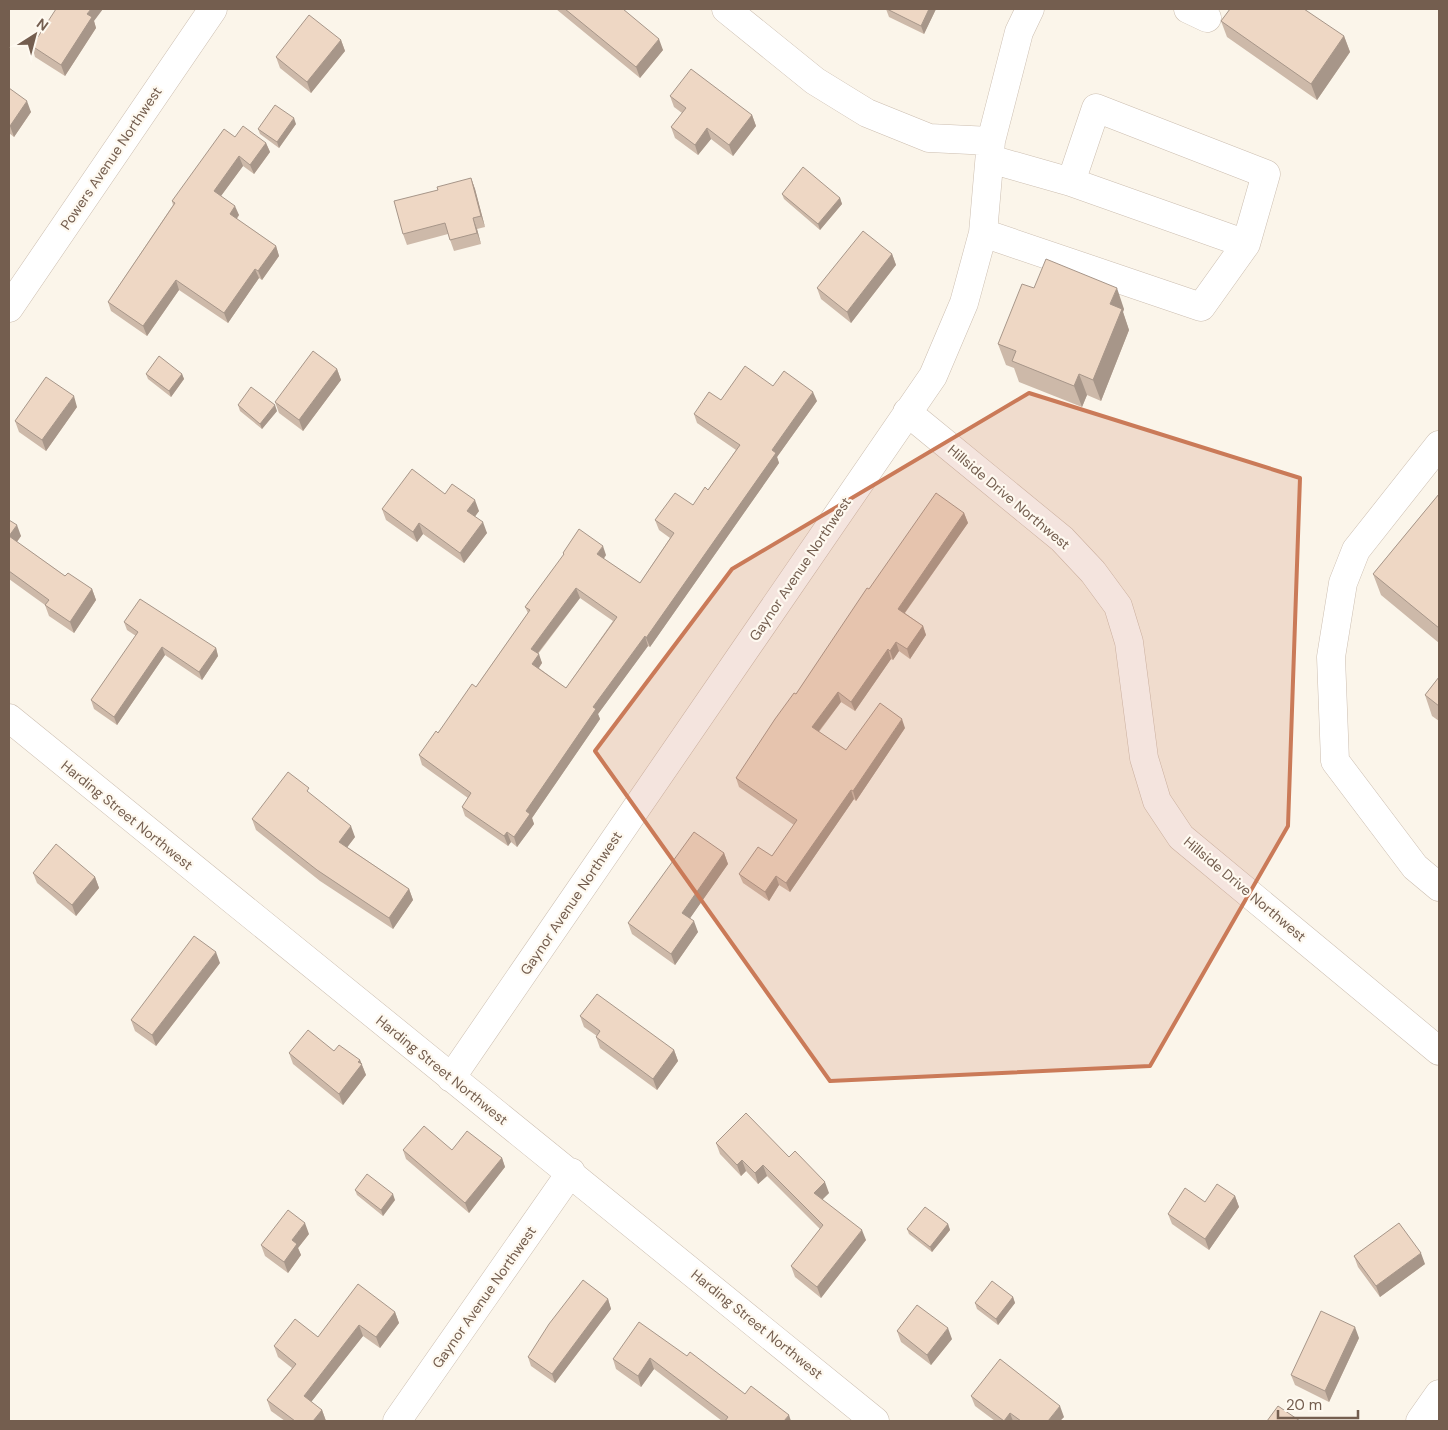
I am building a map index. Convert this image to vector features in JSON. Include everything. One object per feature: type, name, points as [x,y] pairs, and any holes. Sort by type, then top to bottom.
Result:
[{"type":"street","name":"Powers Avenue Northwest","points":[[9,308],[213,9]]},
{"type":"street","points":[[726,9],[815,81],[867,113],[929,138],[990,150],[1071,182],[1246,244]]},
{"type":"street","name":"Gaynor Avenue Northwest","points":[[451,1078],[933,376],[964,303],[983,234],[990,150],[1019,32],[1030,9]]},
{"type":"street","points":[[983,234],[1201,308],[1246,244],[1266,174],[1096,108],[1071,182]]},
{"type":"street","name":"Hillside Drive Northwest","points":[[907,412],[1062,539],[1093,572],[1118,606],[1130,642],[1144,758],[1157,801],[1181,836],[1439,1051]]},
{"type":"street","points":[[1439,445],[1356,550],[1343,584],[1331,657],[1335,762],[1415,867],[1439,887]]},
{"type":"street","name":"Harding Street Northwest","points":[[9,718],[451,1078],[571,1172],[875,1421]]},
{"type":"street","name":"Gaynor Avenue Northwest","points":[[397,1421],[571,1172]]},
{"type":"street","points":[[1420,1421],[1439,1394]]},
{"type":"highlighted area","points":[[1029,393],[1300,478],[1288,826],[1150,1066],[830,1081],[595,751],[732,569]]},
{"type":"building","points":[[56,9],[91,9],[87,14],[92,17],[61,65],[32,46]]},
{"type":"building","points":[[565,9],[623,9],[659,39],[636,67]]},
{"type":"building","points":[[887,9],[929,9],[921,26]]},
{"type":"building","points":[[1230,9],[1304,9],[1344,36],[1311,84],[1221,21]]},
{"type":"building","points":[[309,15],[341,40],[307,82],[276,57]]},
{"type":"building","points":[[691,69],[752,115],[729,145],[707,128],[695,145],[671,127],[686,108],[670,96]]},
{"type":"building","points":[[9,88],[27,101],[10,126],[9,125]]},
{"type":"building","points":[[275,105],[294,118],[277,142],[258,129]]},
{"type":"building","points":[[243,126],[266,143],[250,165],[239,156],[214,191],[235,206],[230,214],[276,246],[258,271],[255,269],[224,313],[176,280],[143,326],[108,302],[175,203],[172,201],[224,129],[235,137]]},
{"type":"building","points":[[803,167],[840,198],[818,224],[782,194]]},
{"type":"building","points":[[471,178],[481,216],[473,218],[477,233],[450,240],[445,223],[403,234],[394,201],[438,190],[437,187]]},
{"type":"building","points":[[863,231],[892,254],[847,312],[817,288]]},
{"type":"building","points":[[1046,259],[1117,288],[1110,304],[1122,309],[1093,380],[1079,374],[1074,386],[1012,361],[1016,351],[998,344],[1022,284],[1034,288]]},
{"type":"building","points":[[313,351],[337,369],[299,420],[275,402]]},
{"type":"building","points":[[159,356],[182,374],[169,391],[146,374]]},
{"type":"building","points":[[745,366],[773,386],[784,371],[813,392],[772,450],[776,453],[646,638],[645,636],[593,707],[596,709],[526,811],[530,814],[514,837],[507,832],[504,836],[462,807],[471,793],[419,755],[436,731],[438,733],[472,684],[476,687],[530,610],[525,607],[564,554],[579,529],[603,546],[597,554],[640,583],[674,533],[655,520],[675,493],[693,505],[705,487],[708,490],[740,445],[694,414],[709,392],[721,400]],"holes":[[[576,588],[617,617],[566,688],[532,664],[539,654],[531,649]]]},
{"type":"building","points":[[46,377],[74,396],[42,440],[15,421]]},
{"type":"building","points":[[251,387],[275,405],[260,424],[238,405]]},
{"type":"building","points":[[412,469],[445,494],[452,484],[475,500],[467,511],[483,522],[460,553],[419,523],[413,532],[382,509]]},
{"type":"building","points":[[936,493],[964,513],[898,609],[923,626],[907,649],[896,642],[890,651],[888,649],[851,702],[838,692],[812,727],[846,750],[880,703],[902,719],[853,791],[851,790],[786,883],[776,876],[765,892],[739,874],[758,847],[772,856],[797,820],[736,778],[775,719],[794,693],[796,694],[867,588],[869,589]]},
{"type":"building","points":[[1439,494],[1439,628],[1373,574]]},
{"type":"building","points":[[9,520],[17,525],[9,536]]},
{"type":"building","points":[[9,536],[65,576],[68,573],[92,589],[70,622],[45,605],[49,600],[9,571]]},
{"type":"building","points":[[140,599],[216,648],[199,672],[162,647],[114,717],[91,700],[138,632],[124,622]]},
{"type":"building","points":[[1439,677],[1439,706],[1425,695]]},
{"type":"building","points":[[288,772],[309,788],[307,791],[351,826],[339,842],[409,889],[389,918],[317,870],[252,819]]},
{"type":"building","points":[[694,832],[724,853],[682,913],[694,921],[671,954],[628,923]]},
{"type":"building","points":[[56,844],[95,877],[72,905],[33,873]]},
{"type":"building","points":[[194,936],[216,952],[152,1035],[131,1020]]},
{"type":"building","points":[[597,994],[674,1050],[653,1079],[596,1037],[600,1031],[580,1016]]},
{"type":"building","points":[[308,1030],[334,1051],[339,1045],[360,1060],[358,1062],[362,1064],[339,1094],[289,1053]]},
{"type":"building","points":[[746,1113],[789,1157],[795,1151],[825,1182],[814,1193],[862,1230],[817,1287],[791,1266],[823,1225],[763,1165],[755,1173],[742,1160],[737,1165],[716,1143]]},
{"type":"building","points":[[424,1126],[452,1150],[467,1131],[502,1158],[465,1203],[403,1150]]},
{"type":"building","points":[[367,1174],[393,1194],[381,1210],[355,1190]]},
{"type":"building","points":[[1217,1184],[1235,1196],[1205,1239],[1168,1214],[1185,1188],[1205,1202]]},
{"type":"building","points":[[925,1207],[948,1224],[930,1247],[907,1229]]},
{"type":"building","points":[[288,1210],[305,1223],[292,1240],[297,1244],[284,1262],[261,1245]]},
{"type":"building","points":[[1399,1223],[1421,1253],[1376,1286],[1354,1256]]},
{"type":"building","points":[[583,1280],[608,1299],[552,1374],[528,1357],[549,1324]]},
{"type":"building","points":[[992,1281],[1013,1297],[996,1319],[975,1303]]},
{"type":"building","points":[[358,1284],[395,1312],[376,1337],[359,1325],[304,1396],[322,1410],[313,1421],[295,1421],[267,1400],[296,1364],[274,1346],[295,1319],[318,1337]]},
{"type":"building","points":[[917,1305],[948,1328],[927,1355],[897,1331]]},
{"type":"building","points":[[1321,1311],[1355,1327],[1325,1391],[1291,1375]]},
{"type":"building","points":[[639,1322],[687,1356],[690,1352],[745,1394],[751,1386],[789,1415],[784,1421],[725,1421],[728,1417],[650,1358],[638,1376],[613,1359]]},
{"type":"building","points":[[1000,1359],[1060,1406],[1048,1421],[1021,1421],[1010,1413],[1004,1421],[971,1396]]},
{"type":"building","points":[[1278,1406],[1300,1421],[1267,1421]]}]
